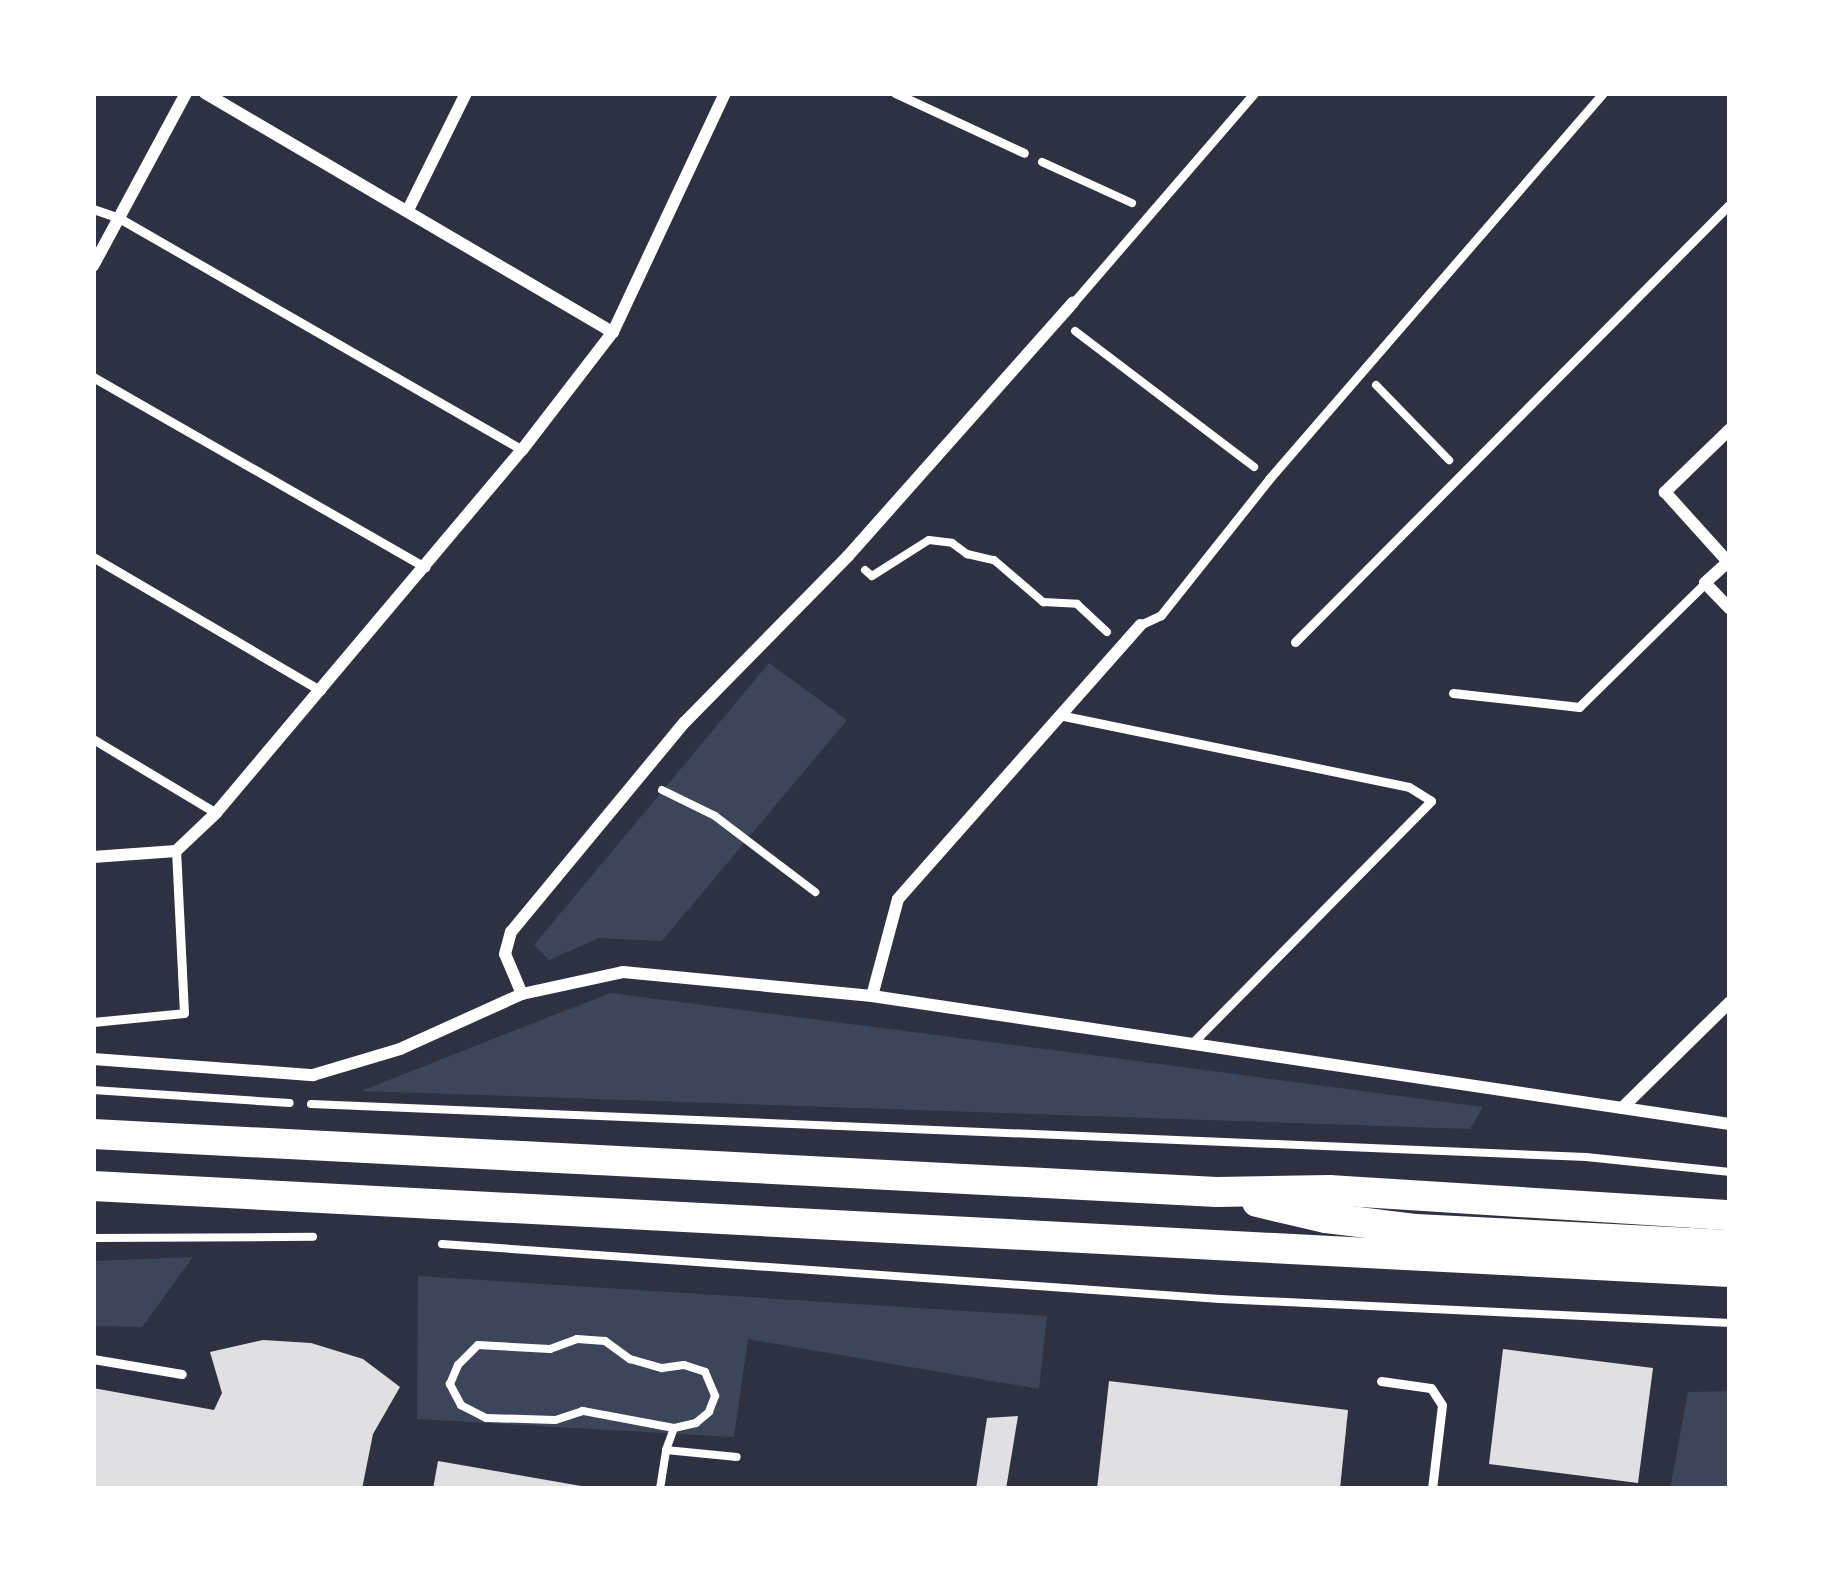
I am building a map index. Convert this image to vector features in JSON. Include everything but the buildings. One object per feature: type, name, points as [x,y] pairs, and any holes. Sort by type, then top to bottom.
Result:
[{"type":"main road","points":[[93,1134],[1216,1192],[1329,1190],[1730,1215]]},
{"type":"main road","points":[[93,1186],[1730,1272]]},
{"type":"main road","points":[[1216,1192],[1370,1224],[1730,1245]]},
{"type":"street","points":[[93,266],[186,93]]},
{"type":"street","points":[[205,93],[614,332]]},
{"type":"street","points":[[408,210],[466,93]]},
{"type":"street","points":[[93,857],[176,851],[216,813],[522,450],[614,332],[725,93]]},
{"type":"street","points":[[522,994],[505,954],[511,932],[745,656],[848,556],[1073,303]]},
{"type":"street","points":[[1730,429],[1665,492],[1728,562],[1705,583],[1730,609]]},
{"type":"street","points":[[872,996],[898,899],[1140,625]]},
{"type":"street","points":[[93,1059],[194,1071],[313,1075],[400,1049],[522,994],[623,972],[872,996],[1730,1124]]},
{"type":"street","points":[[1622,1108],[1730,1002]]},
{"type":"lane","points":[[895,93],[1024,153]]},
{"type":"lane","points":[[1073,303],[1253,93]]},
{"type":"lane","points":[[1140,625],[1160,614],[1361,370],[1603,93]]},
{"type":"lane","points":[[1295,643],[1730,204]]},
{"type":"lane","points":[[93,208],[119,218],[522,450]]},
{"type":"lane","points":[[93,377],[425,567]]},
{"type":"lane","points":[[93,557],[321,691]]},
{"type":"lane","points":[[1453,693],[1579,707],[1705,583]]},
{"type":"lane","points":[[1059,716],[1409,787],[1431,802],[1192,1043]]},
{"type":"lane","points":[[93,739],[216,813]]},
{"type":"lane","points":[[93,1022],[184,1013],[176,851]]},
{"type":"lane","points":[[93,1359],[182,1374]]},
{"type":"lane","points":[[1382,1381],[1431,1388],[1442,1405],[1432,1489]]},
{"type":"path","points":[[1024,153],[1150,211]]},
{"type":"path","points":[[1059,319],[1270,479]]},
{"type":"path","points":[[1361,370],[1463,473]]},
{"type":"path","points":[[848,556],[872,576],[929,540],[952,542],[968,554],[994,560],[1043,602],[1077,604],[1121,645]]},
{"type":"path","points":[[640,780],[715,816],[815,892]]},
{"type":"path","points":[[93,1090],[236,1102],[1586,1157],[1730,1172]]},
{"type":"path","points":[[93,1238],[320,1237]]},
{"type":"path","points":[[437,1243],[1220,1299],[1730,1323]]},
{"type":"path","points":[[577,1339],[605,1342],[630,1359],[705,1372],[715,1396],[709,1412],[696,1423],[674,1428],[583,1411],[555,1420],[486,1418],[461,1405],[450,1384],[458,1365],[478,1345],[550,1349],[577,1339]]},
{"type":"path","points":[[660,1489],[674,1428]]},
{"type":"path","points":[[666,1450],[737,1457]]},
{"type":"shaded area","points":[[769,663],[847,720],[662,941],[599,938],[549,960],[534,945]]},
{"type":"shaded area","points":[[610,993],[1483,1107],[1470,1129],[361,1091]]},
{"type":"shaded area","points":[[193,1257],[142,1327],[93,1326],[93,1261]]},
{"type":"shaded area","points":[[418,1276],[1047,1316],[1039,1389],[748,1339],[734,1437],[417,1419]]},
{"type":"shaded area","points":[[1730,1391],[1730,1489],[1670,1489],[1688,1392]]}]
